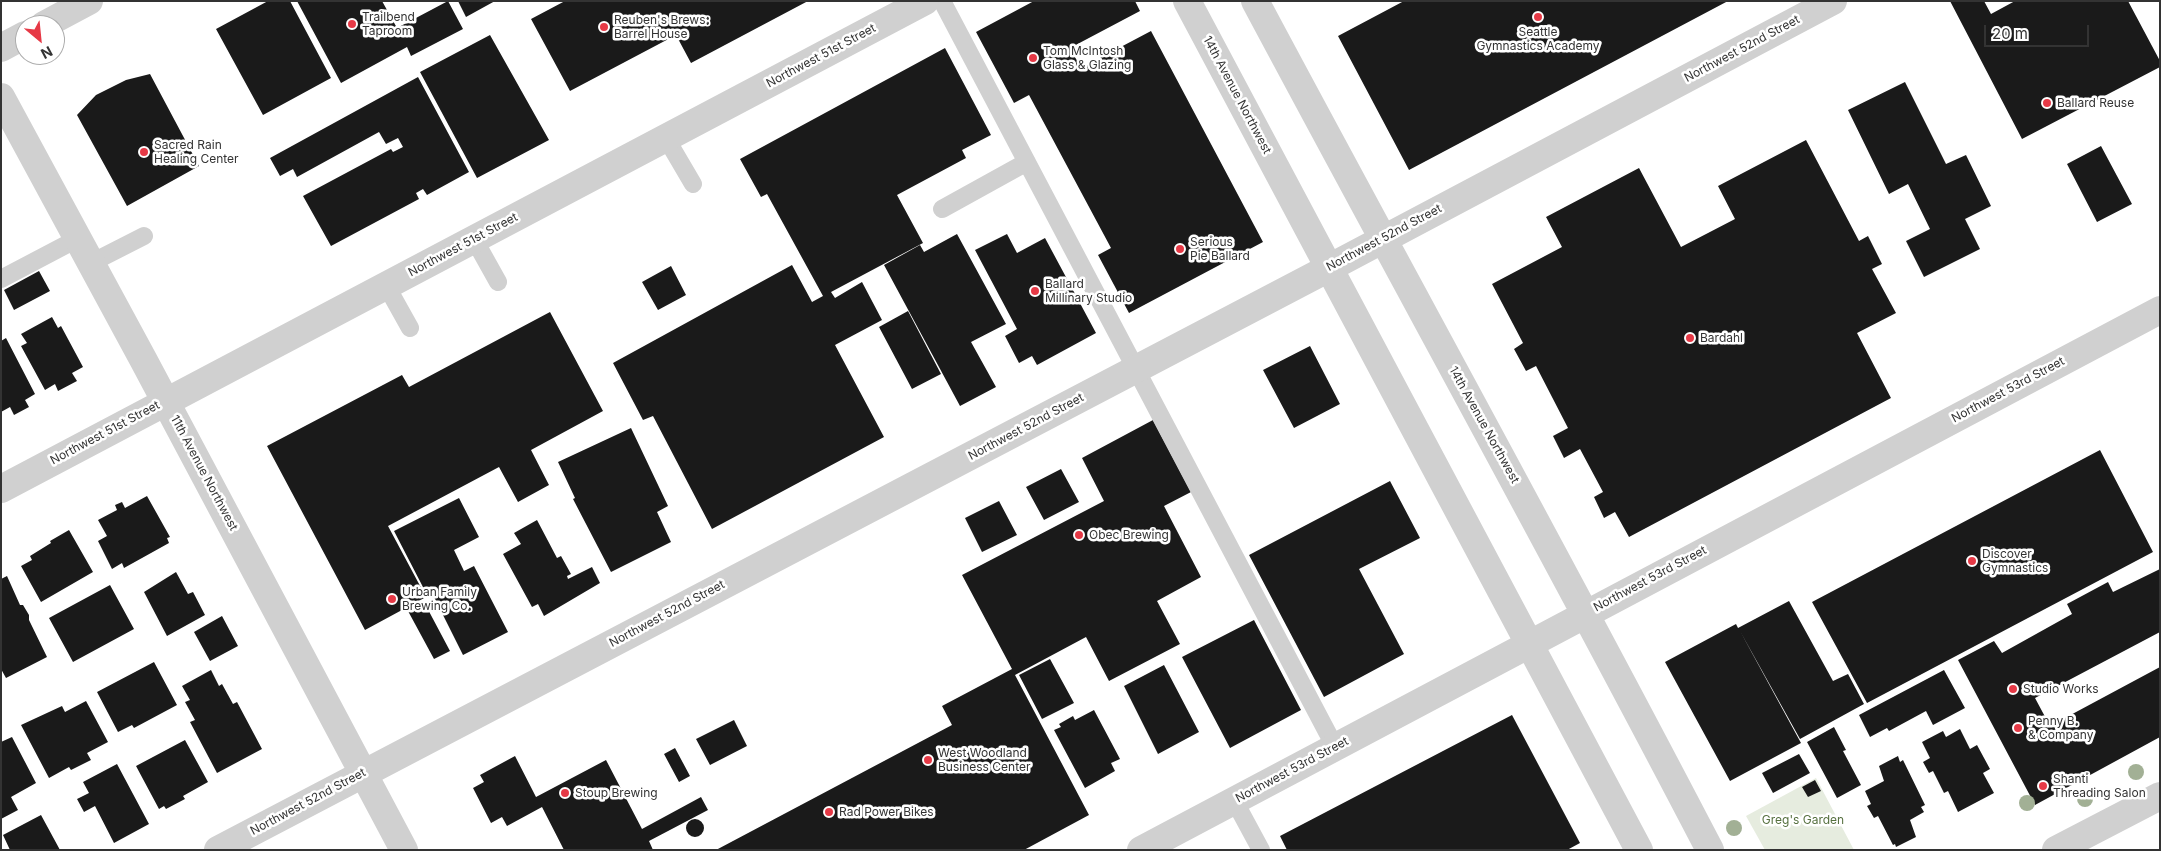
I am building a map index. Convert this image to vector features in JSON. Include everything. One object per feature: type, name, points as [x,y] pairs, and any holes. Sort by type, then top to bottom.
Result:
[{"type":"street","points":[[63,15],[89,1]]},
{"type":"street","name":"Northwest 51st Street","points":[[1,488],[925,1]]},
{"type":"street","name":"14th Avenue Northwest","points":[[1187,1],[1531,643],[1639,850]]},
{"type":"street","name":"14th Avenue Northwest","points":[[1255,1],[1382,239],[1587,612],[1710,850]]},
{"type":"street","name":"Northwest 52nd Street","points":[[218,850],[1329,268],[1833,1]]},
{"type":"street","points":[[1,48],[15,40]]},
{"type":"street","name":"11th Avenue Northwest","points":[[1,97],[166,401],[404,850]]},
{"type":"street","name":"Northwest 53rd Street","points":[[1141,850],[2160,310]]},
{"type":"street","points":[[2056,850],[2160,796]]},
{"type":"lane","points":[[942,1],[1335,747]]},
{"type":"lane","points":[[666,138],[693,184]]},
{"type":"lane","points":[[942,209],[1027,162]]},
{"type":"lane","points":[[92,263],[144,236]]},
{"type":"lane","points":[[1,279],[77,239]]},
{"type":"lane","points":[[474,239],[498,282]]},
{"type":"lane","points":[[386,285],[410,328]]},
{"type":"lane","points":[[1234,800],[1261,850]]},
{"type":"green space","name":"Greg's Garden","points":[[1816,778],[1854,850],[1765,850],[1746,816]]},
{"type":"building","points":[[268,1],[290,1],[331,78],[263,115],[216,29]]},
{"type":"building","name":"Trailbend Taproom","points":[[297,1],[382,1],[397,28],[448,1],[463,29],[411,56],[407,47],[341,83]]},
{"type":"building","points":[[458,1],[495,1],[466,17]]},
{"type":"building","points":[[565,1],[808,1],[691,63],[676,35],[570,91],[531,19]]},
{"type":"building","points":[[1034,1],[1135,1],[1140,11],[1070,48],[1081,68],[1151,31],[1263,242],[1129,313],[1098,255],[1111,248],[1029,95],[1014,103],[976,32]]},
{"type":"building","points":[[1404,1],[1728,1],[1409,170],[1338,36]]},
{"type":"building","name":"Ballard Reuse","points":[[1950,1],[1984,1],[1991,14],[2015,1],[2128,1],[2160,61],[2160,67],[2022,139]]},
{"type":"building","points":[[490,35],[549,140],[477,178],[420,72]]},
{"type":"building","points":[[945,48],[991,135],[962,150],[966,158],[897,195],[923,243],[831,292],[835,298],[862,282],[882,320],[835,345],[884,437],[712,529],[653,416],[643,420],[613,363],[792,265],[812,302],[823,296],[767,194],[761,197],[740,159]]},
{"type":"building","name":"Sacred Rain Healing Center","points":[[150,74],[199,166],[127,206],[77,115],[96,95],[126,80]]},
{"type":"building","points":[[418,77],[469,172],[427,195],[423,189],[416,193],[419,199],[331,246],[303,196],[391,149],[393,152],[403,147],[398,138],[386,144],[379,132],[297,177],[293,169],[280,176],[270,158]]},
{"type":"building","points":[[1905,82],[1946,164],[1966,155],[1991,206],[1965,219],[1980,249],[1924,277],[1906,241],[1930,229],[1908,184],[1889,194],[1848,110]]},
{"type":"building","name":"Bardahl","points":[[1806,140],[1859,241],[1868,236],[1882,264],[1872,269],[1896,313],[1857,333],[1891,398],[1629,537],[1615,512],[1604,518],[1594,497],[1603,492],[1580,449],[1564,458],[1553,436],[1568,428],[1536,366],[1526,371],[1514,349],[1523,343],[1492,284],[1562,247],[1546,217],[1639,168],[1681,247],[1735,219],[1718,186]]},
{"type":"building","points":[[2101,146],[2132,204],[2097,222],[2067,164]]},
{"type":"building","points":[[957,234],[1006,324],[971,342],[996,387],[960,406],[884,265],[920,245],[924,252]]},
{"type":"building","name":"Ballard Millinary Studio","points":[[1007,234],[1017,253],[1045,238],[1096,333],[1037,365],[1032,356],[1019,363],[1005,336],[1017,329],[975,250]]},
{"type":"building","points":[[671,266],[686,295],[658,310],[642,282]]},
{"type":"building","points":[[39,271],[50,291],[14,310],[4,290]]},
{"type":"building","points":[[908,311],[941,374],[912,389],[879,327]]},
{"type":"building","points":[[550,312],[603,411],[531,450],[549,485],[518,502],[499,467],[388,526],[426,597],[365,630],[267,446],[402,375],[409,387]]},
{"type":"building","points":[[52,317],[58,328],[61,326],[83,367],[72,373],[77,381],[58,391],[55,384],[45,390],[21,346],[27,343],[21,334]]},
{"type":"building","points":[[6,338],[35,394],[25,400],[29,407],[14,415],[10,407],[1,412],[1,341]]},
{"type":"building","points":[[1310,346],[1340,404],[1294,428],[1263,370]]},
{"type":"building","points":[[1153,420],[1191,492],[1164,506],[1201,577],[1157,601],[1180,644],[1109,681],[1086,637],[1015,675],[1089,815],[1024,850],[716,850],[952,725],[942,706],[1012,669],[962,575],[1104,501],[1082,458]]},
{"type":"building","points":[[631,428],[668,506],[657,512],[671,542],[611,572],[573,499],[575,498],[558,462]]},
{"type":"building","points":[[2100,450],[2153,552],[1867,703],[1812,602]]},
{"type":"building","points":[[1061,469],[1079,502],[1044,520],[1026,487]]},
{"type":"building","points":[[1390,481],[1420,538],[1359,569],[1404,654],[1324,697],[1249,555]]},
{"type":"building","points":[[147,496],[170,537],[167,538],[169,543],[124,568],[122,563],[112,569],[98,541],[107,536],[98,520],[117,510],[115,505],[122,502],[125,508]]},
{"type":"building","points":[[459,498],[479,537],[454,550],[464,571],[474,566],[508,632],[463,655],[430,589],[425,591],[394,531]]},
{"type":"building","points":[[999,501],[1017,535],[982,552],[965,518]]},
{"type":"building","points":[[537,520],[557,558],[561,556],[571,574],[567,576],[568,579],[592,567],[600,583],[544,616],[538,604],[532,607],[503,554],[521,544],[514,533]]},
{"type":"building","points":[[69,530],[93,572],[41,602],[21,566],[32,560],[30,556],[51,543],[50,541]]},
{"type":"building","name":"Studio Works","points":[[2160,569],[2160,632],[2035,698],[2050,726],[2160,667],[2160,737],[2035,805],[1958,660],[1994,641],[2002,653],[2072,614],[2067,604],[2108,582],[2113,592]]},
{"type":"building","points":[[176,572],[188,594],[193,592],[205,615],[167,636],[144,592]]},
{"type":"building","points":[[7,576],[20,605],[23,605],[29,615],[29,620],[47,657],[6,678],[1,669],[1,579]]},
{"type":"building","points":[[110,585],[134,629],[73,662],[49,618]]},
{"type":"building","points":[[1789,601],[1833,681],[1848,674],[1864,704],[1800,739],[1740,631],[1801,743],[1730,781],[1665,662],[1736,624],[1738,628]]},
{"type":"building","points":[[424,602],[450,651],[434,659],[408,611]]},
{"type":"building","points":[[222,616],[238,646],[210,661],[194,632]]},
{"type":"building","points":[[1254,620],[1301,710],[1230,748],[1182,657]]},
{"type":"building","points":[[1050,659],[1074,703],[1042,719],[1019,675]]},
{"type":"building","points":[[154,662],[177,705],[134,728],[132,725],[118,732],[97,692]]},
{"type":"building","points":[[1164,665],[1199,732],[1158,754],[1124,686]]},
{"type":"building","points":[[211,670],[219,686],[222,684],[233,704],[237,702],[262,749],[217,773],[190,722],[195,720],[185,702],[190,700],[182,686]]},
{"type":"building","points":[[1944,670],[1965,708],[1933,725],[1926,711],[1889,731],[1887,728],[1870,737],[1859,715]]},
{"type":"building","points":[[86,701],[108,742],[87,753],[91,760],[71,770],[69,767],[49,778],[21,725],[62,706],[65,712]]},
{"type":"building","points":[[1094,710],[1120,759],[1111,763],[1115,771],[1085,788],[1054,730],[1061,727],[1059,724],[1073,716],[1075,720]]},
{"type":"building","points":[[1512,715],[1580,843],[1567,850],[1287,850],[1280,836]]},
{"type":"building","points":[[734,720],[747,746],[710,765],[696,739]]},
{"type":"building","points":[[1834,727],[1846,750],[1843,751],[1861,785],[1837,798],[1807,742]]},
{"type":"building","points":[[1960,729],[1970,749],[1977,745],[1990,769],[1983,773],[1994,793],[1958,812],[1948,791],[1944,793],[1933,771],[1929,773],[1923,762],[1930,758],[1922,742],[1943,731],[1946,737]]},
{"type":"building","points":[[12,737],[36,783],[11,797],[18,810],[1,819],[1,742]]},
{"type":"building","points":[[185,740],[208,782],[183,796],[185,799],[166,809],[164,806],[159,809],[136,766]]},
{"type":"building","points":[[675,748],[690,776],[679,782],[664,754]]},
{"type":"building","points":[[1799,754],[1810,773],[1773,793],[1762,773]]},
{"type":"building","points":[[515,756],[536,797],[606,760],[642,829],[701,797],[708,810],[649,841],[653,850],[564,850],[542,807],[507,826],[502,817],[491,823],[473,788],[484,782],[480,775]]},
{"type":"building","points":[[1898,756],[1900,762],[1903,760],[1925,805],[1921,807],[1924,812],[1910,820],[1916,837],[1896,847],[1895,844],[1893,845],[1878,816],[1874,818],[1867,806],[1871,804],[1865,791],[1884,781],[1879,766]]},
{"type":"building","points":[[117,764],[149,824],[114,843],[95,806],[84,812],[77,799],[89,793],[83,782]]},
{"type":"building","points":[[1815,780],[1821,791],[1808,797],[1802,787]]},
{"type":"building","points":[[41,815],[60,850],[10,850],[3,835]]},
{"type":"building","points":[[695,819],[701,822],[704,828],[701,834],[695,837],[689,834],[686,828],[689,822]]},
{"type":"place","name":"Seattle Gymnastics Academy","points":[[1538,17]]},
{"type":"place","name":"Trailbend Taproom","points":[[352,24]]},
{"type":"place","name":"Reuben's Brews: Barrel House","points":[[604,27]]},
{"type":"place","name":"Tom McIntosh Glass & Glazing","points":[[1033,58]]},
{"type":"place","name":"Ballard Reuse","points":[[2047,103]]},
{"type":"place","name":"Sacred Rain Healing Center","points":[[144,152]]},
{"type":"place","name":"Serious Pie Ballard","points":[[1180,249]]},
{"type":"place","name":"Ballard Millinary Studio","points":[[1035,291]]},
{"type":"place","name":"Bardahl","points":[[1690,338]]},
{"type":"place","name":"Obec Brewing","points":[[1079,535]]},
{"type":"place","name":"Discover Gymnastics","points":[[1972,561]]},
{"type":"place","name":"Urban Family Brewing Co.","points":[[392,599]]},
{"type":"place","name":"Studio Works","points":[[2013,689]]},
{"type":"place","name":"Penny B. & Company","points":[[2018,728]]},
{"type":"place","name":"West Woodland Business Center","points":[[928,760]]},
{"type":"place","name":"Shanti Threading Salon","points":[[2043,786]]},
{"type":"place","name":"Stoup Brewing","points":[[565,793]]},
{"type":"place","name":"Rad Power Bikes","points":[[829,812]]}]
